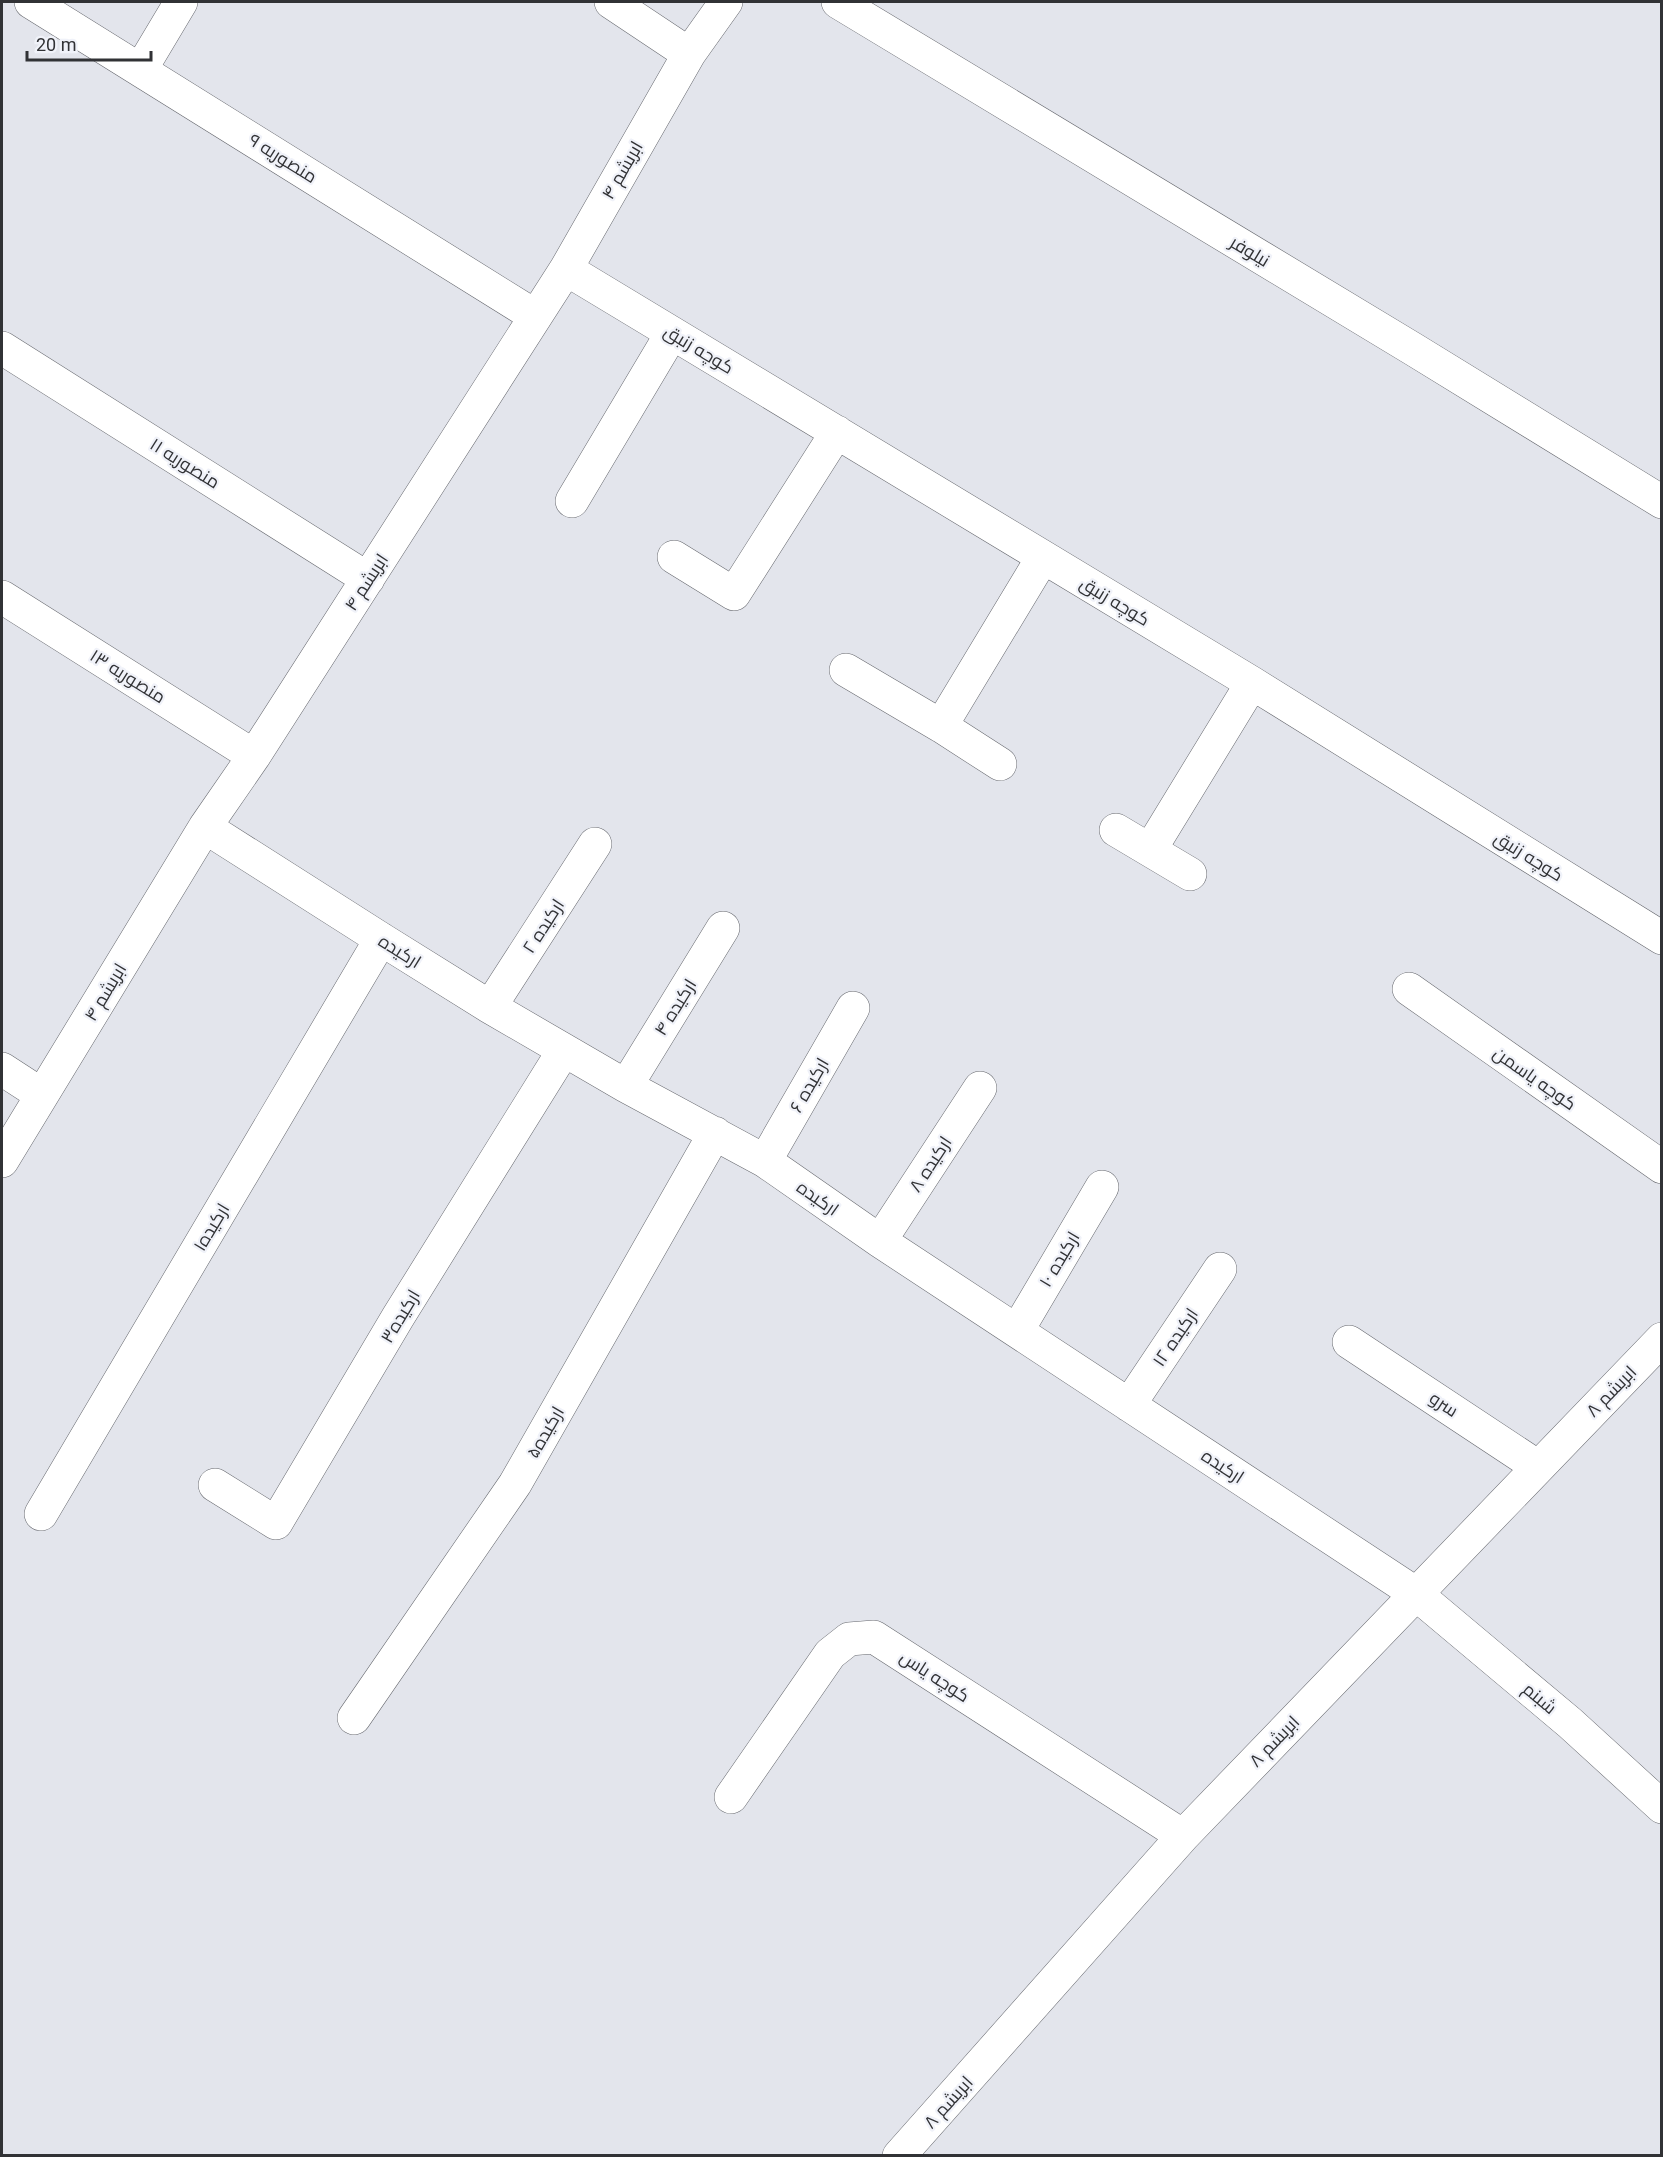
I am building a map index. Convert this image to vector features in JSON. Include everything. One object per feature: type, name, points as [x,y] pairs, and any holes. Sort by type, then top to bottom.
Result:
[{"type":"street","name":"منصوریه ۹","points":[[31,2],[535,316]]},
{"type":"street","points":[[141,69],[181,2]]},
{"type":"street","points":[[611,2],[689,54]]},
{"type":"street","name":"ابریشم ۴","points":[[2,1161],[206,827],[254,756],[566,269],[689,54],[726,2]]},
{"type":"street","name":"نيلوفر","points":[[838,2],[1662,502]]},
{"type":"street","name":"کوچه زنبق","points":[[566,269],[1252,683],[1662,938]]},
{"type":"street","points":[[572,501],[672,333]]},
{"type":"street","name":"منصوریه ۱۱","points":[[2,348],[368,579]]},
{"type":"street","points":[[674,558],[734,594],[837,432]]},
{"type":"street","points":[[941,726],[1043,557]]},
{"type":"street","name":"منصوریه ۱۳","points":[[2,597],[254,756]]},
{"type":"street","points":[[846,670],[941,726],[1000,765]]},
{"type":"street","points":[[1150,850],[1252,683]]},
{"type":"street","name":"ارکیده","points":[[206,827],[490,1006],[626,1086],[765,1161],[880,1241],[1415,1593]]},
{"type":"street","points":[[1116,830],[1190,874]]},
{"type":"street","name":"ارکیده ۲","points":[[490,1006],[595,844]]},
{"type":"street","name":"ارکیده ۴","points":[[626,1086],[723,928]]},
{"type":"street","name":"ارکیده۱","points":[[41,1514],[381,939]]},
{"type":"street","name":"کوچه یاسمن","points":[[1409,989],[1662,1167]]},
{"type":"street","name":"ارکیده ۶","points":[[765,1161],[853,1008]]},
{"type":"street","name":"ارکیده۳","points":[[215,1485],[276,1523],[398,1317],[564,1050]]},
{"type":"street","points":[[2,1069],[42,1095]]},
{"type":"street","name":"ارکیده ۸","points":[[880,1241],[980,1088]]},
{"type":"street","name":"ارکیده۵","points":[[354,1718],[515,1484],[716,1133]]},
{"type":"street","name":"ارکیده ۱۰","points":[[1017,1331],[1102,1187]]},
{"type":"street","name":"ارکیده ۱۲","points":[[1130,1405],[1220,1269]]},
{"type":"street","name":"ابریشم ۸","points":[[900,2156],[1183,1836],[1662,1339]]},
{"type":"street","name":"سرو","points":[[1349,1342],[1538,1467]]},
{"type":"street","name":"شبنم","points":[[1415,1593],[1570,1723],[1662,1807]]},
{"type":"street","name":"کوچه یاس","points":[[731,1797],[830,1654],[849,1639],[874,1637],[1183,1836]]}]
